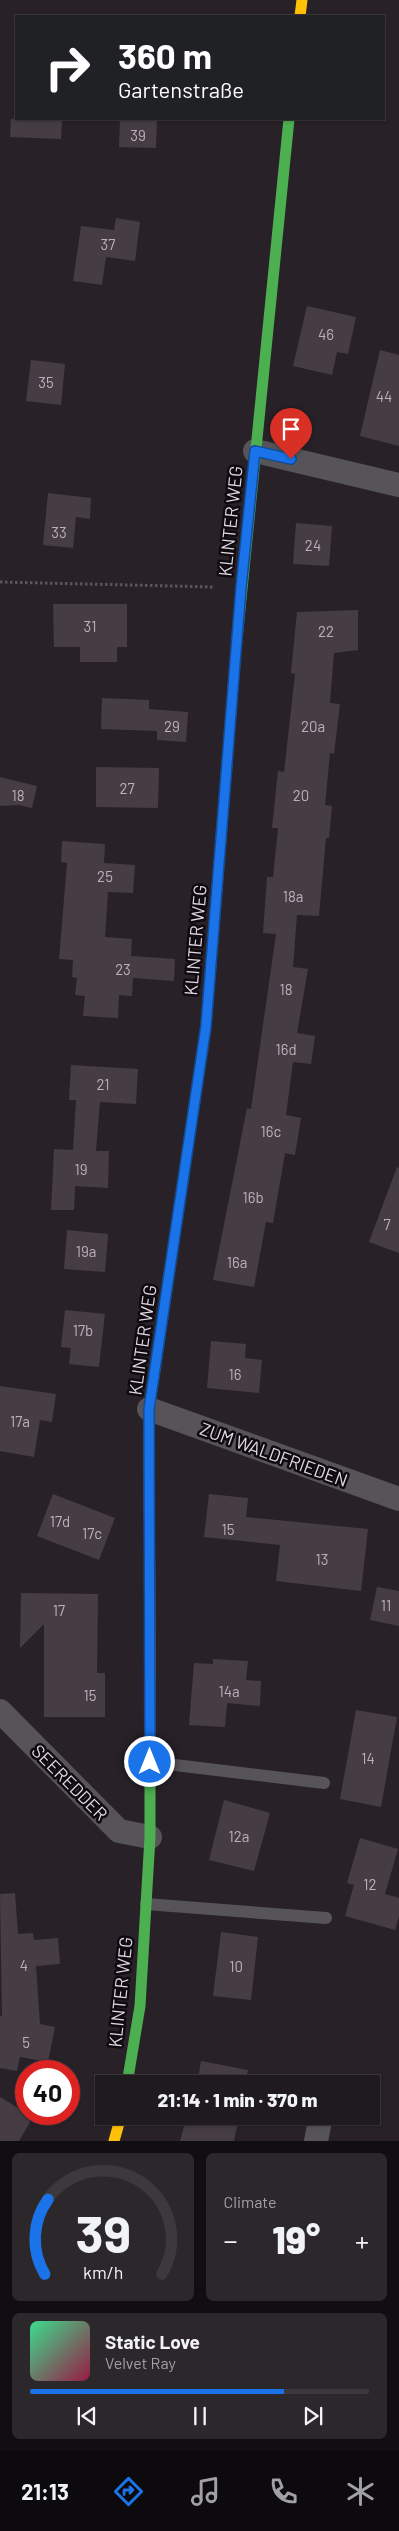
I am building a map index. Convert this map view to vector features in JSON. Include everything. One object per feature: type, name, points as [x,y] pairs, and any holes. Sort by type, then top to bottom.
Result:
[{"type":"street","points":[[300,15],[302,0]]},
{"type":"street","name":"KLINTER WEG","points":[[128,2075],[140,2006],[150,1837],[149,1409],[206,1026],[241,588],[289,120]]},
{"type":"street","points":[[255,451],[399,486]]},
{"type":"street","name":"ZUM WALDFRIEDEN","points":[[149,1409],[399,1499]]},
{"type":"street","name":"SEEREDDER","points":[[0,1710],[119,1831],[150,1837]]},
{"type":"street","points":[[114,2141],[118,2125]]},
{"type":"street","points":[[316,2141],[319,2125]]},
{"type":"lane","points":[[150,1762],[324,1783]]},
{"type":"lane","points":[[146,1904],[326,1918]]},
{"type":"path","points":[[0,582],[241,588]]},
{"type":"building","points":[[11,119],[62,120],[61,139],[10,137]]},
{"type":"building","points":[[120,120],[157,120],[156,148],[119,147]]},
{"type":"building","points":[[116,218],[140,222],[135,261],[106,257],[102,285],[73,281],[81,226],[114,230]]},
{"type":"building","points":[[307,306],[356,317],[348,354],[337,352],[332,375],[293,366]]},
{"type":"building","points":[[380,350],[399,355],[399,446],[360,436]]},
{"type":"building","points":[[31,360],[65,364],[61,405],[26,401]]},
{"type":"building","points":[[48,493],[91,498],[90,519],[76,517],[73,548],[43,545]]},
{"type":"building","points":[[296,523],[332,526],[329,566],[293,564]]},
{"type":"building","points":[[53,604],[127,604],[127,647],[117,647],[117,662],[80,662],[80,647],[54,647]]},
{"type":"building","points":[[358,610],[358,650],[334,653],[330,703],[340,704],[334,754],[330,753],[325,805],[332,806],[329,838],[326,838],[319,916],[297,915],[293,967],[308,969],[297,1033],[315,1036],[311,1064],[293,1062],[286,1115],[301,1118],[295,1155],[285,1153],[273,1223],[266,1222],[254,1287],[213,1280],[247,1108],[251,1109],[276,934],[263,933],[267,877],[273,877],[278,828],[272,828],[278,771],[284,772],[295,674],[291,673],[297,612]]},
{"type":"building","points":[[102,698],[149,700],[149,709],[188,712],[186,742],[157,740],[157,731],[101,729]]},
{"type":"building","points":[[96,767],[159,768],[158,808],[96,807]]},
{"type":"building","points":[[0,777],[37,786],[32,808],[19,805],[0,806]]},
{"type":"building","points":[[62,841],[105,844],[104,863],[135,865],[133,893],[108,892],[105,937],[132,939],[131,956],[175,959],[174,981],[133,978],[132,996],[119,995],[118,1018],[83,1016],[85,996],[75,995],[77,978],[72,977],[73,960],[59,959],[67,863],[61,862]]},
{"type":"building","points":[[71,1065],[138,1069],[136,1104],[100,1102],[96,1151],[109,1151],[108,1188],[75,1186],[74,1210],[51,1210],[54,1149],[73,1150],[76,1100],[69,1100]]},
{"type":"building","points":[[397,1167],[399,1168],[399,1253],[369,1242]]},
{"type":"building","points":[[67,1230],[108,1234],[105,1272],[64,1269]]},
{"type":"building","points":[[65,1310],[105,1314],[99,1367],[69,1364],[71,1348],[61,1347]]},
{"type":"building","points":[[211,1341],[246,1344],[245,1358],[262,1360],[259,1393],[207,1388]]},
{"type":"building","points":[[0,1386],[56,1394],[52,1422],[40,1420],[34,1457],[0,1451]]},
{"type":"building","points":[[53,1494],[115,1518],[99,1560],[37,1536]]},
{"type":"building","points":[[209,1494],[248,1498],[246,1517],[368,1529],[361,1591],[276,1581],[280,1545],[204,1537]]},
{"type":"building","points":[[377,1587],[399,1591],[399,1626],[370,1620]]},
{"type":"building","points":[[21,1593],[98,1594],[97,1673],[105,1673],[105,1717],[44,1717],[44,1624],[20,1648]]},
{"type":"building","points":[[213,1659],[248,1661],[246,1680],[261,1681],[260,1706],[227,1703],[225,1727],[189,1725],[194,1663],[213,1664]]},
{"type":"building","points":[[356,1710],[397,1717],[381,1807],[340,1799]]},
{"type":"building","points":[[224,1800],[270,1813],[254,1871],[209,1860]]},
{"type":"building","points":[[360,1838],[398,1849],[385,1894],[399,1898],[399,1916],[395,1930],[345,1916],[354,1885],[347,1883]]},
{"type":"building","points":[[15,1893],[18,1934],[33,1933],[34,1940],[58,1938],[60,1964],[36,1966],[40,2024],[55,2027],[48,2060],[20,2057],[19,2060],[15,2060],[15,2071],[0,2068],[0,2016],[2,2016],[0,1894]]},
{"type":"building","points":[[221,1932],[258,1937],[251,2000],[213,1996]]},
{"type":"building","points":[[201,2061],[248,2070],[247,2075],[199,2075]]},
{"type":"building","points":[[0,2097],[15,2106],[15,2125],[28,2125],[19,2141],[0,2141]]},
{"type":"building","points":[[184,2125],[237,2125],[234,2141],[180,2141]]},
{"type":"traffic: fast","points":[[236,649],[289,120]]},
{"type":"traffic: fast","points":[[157,1356],[206,1026],[227,764]]},
{"type":"traffic: fast","points":[[128,2075],[140,2006],[150,1837],[150,1677]]},
{"type":"traffic: slow","points":[[300,15],[302,0]]},
{"type":"traffic: slow","points":[[150,1677],[149,1409],[157,1356]]},
{"type":"traffic: slow","points":[[114,2141],[118,2125]]},
{"type":"traffic: jam","points":[[227,764],[236,649]]},
{"type":"route","points":[[150,1762],[149,1409],[206,1026],[241,588],[255,451],[291,459]]}]
